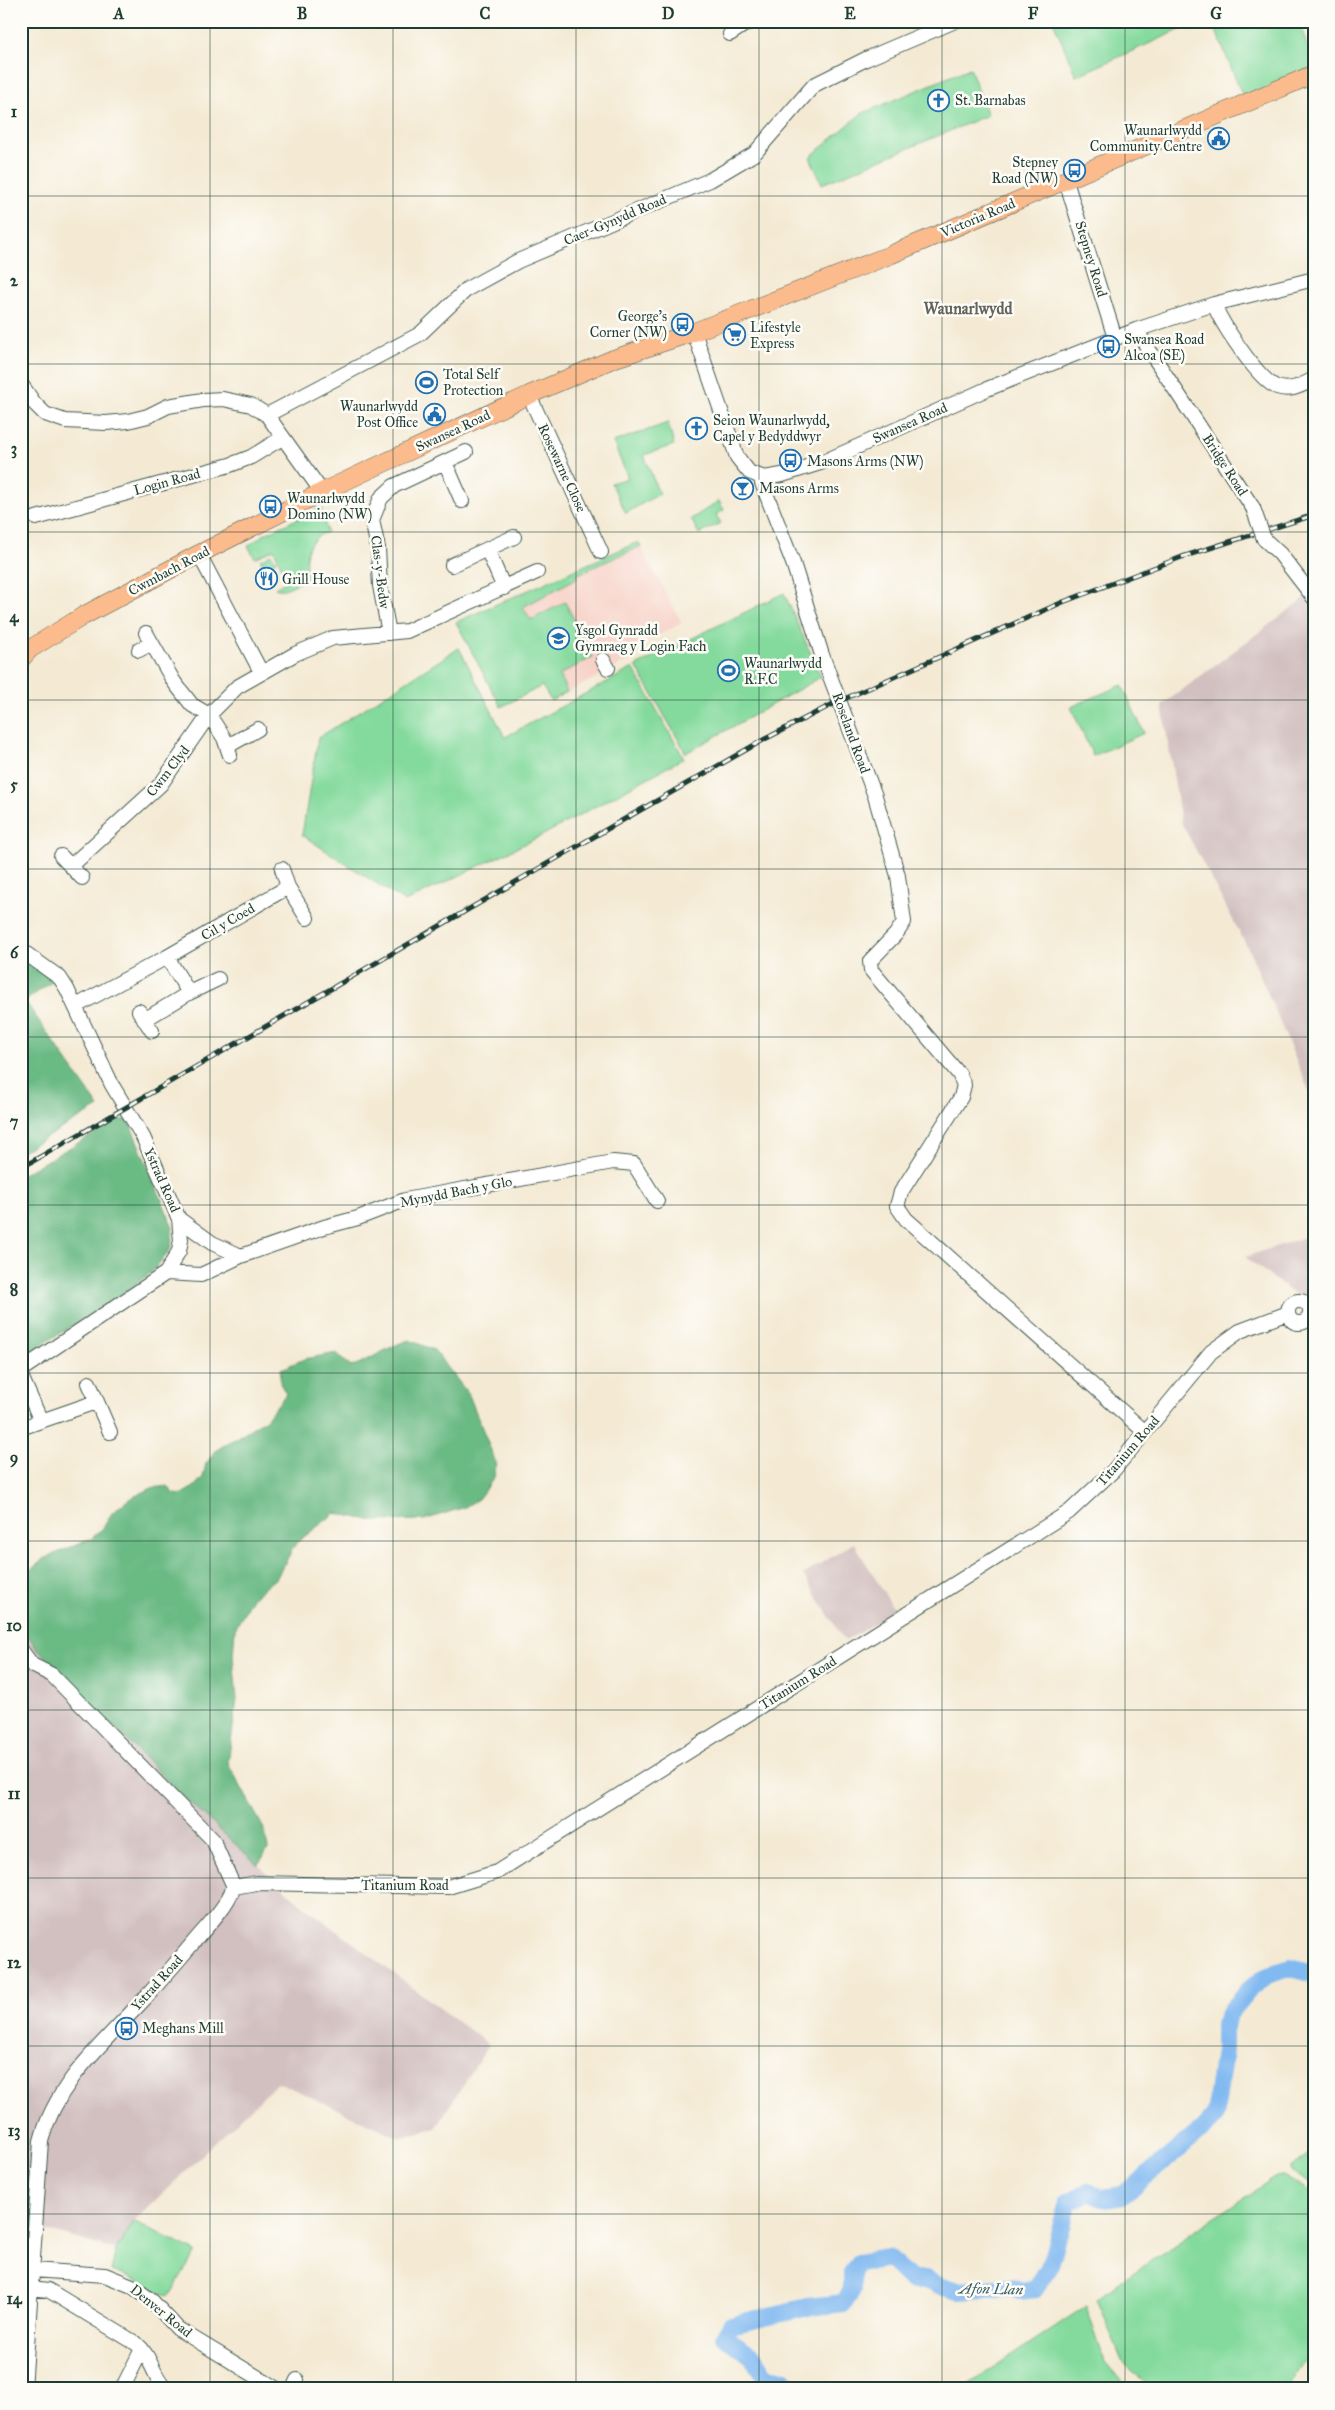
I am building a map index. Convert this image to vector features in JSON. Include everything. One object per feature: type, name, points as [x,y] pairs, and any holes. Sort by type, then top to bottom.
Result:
[{"type":"main road","name":"Victoria Road","points":[[694,332],[890,255],[1314,74]]},
{"type":"main road","name":"Swansea Road","points":[[322,492],[528,395],[612,359],[694,332]]},
{"type":"main road","name":"Cwmbach Road","points":[[21,658],[30,649],[82,616],[322,492]]},
{"type":"street","name":"Caer-Gynydd Road","points":[[267,415],[420,334],[467,289],[518,261],[710,180],[733,168],[754,154],[814,85],[866,59],[955,21]]},
{"type":"street","points":[[730,34],[748,22]]},
{"type":"street","name":"Stepney Road","points":[[1066,181],[1115,338]]},
{"type":"street","name":"Swansea Road","points":[[764,478],[782,475],[823,462],[987,389],[1136,330],[1214,304],[1314,279]]},
{"type":"street","points":[[1214,304],[1219,319],[1262,377],[1268,382],[1275,387],[1284,389],[1298,388],[1314,379]]},
{"type":"street","name":"Bridge Road","points":[[1136,330],[1253,508],[1264,539],[1280,554],[1314,598]]},
{"type":"street","points":[[694,332],[737,457],[749,472],[764,478]]},
{"type":"street","points":[[21,384],[34,403],[45,414],[65,421],[106,423],[128,421],[148,416],[168,406],[223,399],[251,405],[267,415],[322,492]]},
{"type":"street","name":"Rosewarne Close","points":[[528,395],[600,544]]},
{"type":"street","name":"Login Road","points":[[44,519],[230,465],[250,457],[282,438]]},
{"type":"street","name":"Clas-y-Bedw","points":[[388,633],[380,586],[378,548],[372,520],[381,498],[394,486],[466,452]]},
{"type":"street","points":[[445,462],[462,501]]},
{"type":"street","name":"Roseland Road","points":[[764,478],[762,483],[792,563],[822,655],[875,796],[898,876],[904,922],[896,934],[870,961],[871,970],[959,1074],[964,1085],[961,1097],[900,1192],[897,1206],[906,1219],[1145,1432]]},
{"type":"street","points":[[452,565],[514,538]]},
{"type":"street","points":[[487,549],[504,588]]},
{"type":"street","points":[[199,554],[261,672]]},
{"type":"street","name":"Cwm Clyd","points":[[82,878],[66,861],[161,784],[209,715],[237,687],[261,672],[334,638],[407,631],[537,572]]},
{"type":"street","points":[[139,650],[149,638],[174,682],[192,705],[209,715],[229,751],[258,729]]},
{"type":"street","points":[[282,869],[288,886],[307,918]]},
{"type":"street","name":"Cil y Coed","points":[[76,1006],[167,957],[288,886]]},
{"type":"street","name":"Ystrad Road","points":[[21,950],[60,978],[76,1006],[112,1085],[143,1137],[179,1219],[180,1246],[173,1263],[166,1273],[21,1370]]},
{"type":"street","points":[[167,957],[188,993]]},
{"type":"street","points":[[145,1020],[188,993],[218,979]]},
{"type":"street","name":"Mynydd Bach y Glo","points":[[166,1273],[201,1275],[241,1256],[324,1227],[358,1218],[405,1200],[613,1162],[634,1164],[657,1201]]},
{"type":"street","points":[[179,1219],[212,1243],[241,1256]]},
{"type":"street","name":"Titanium Road","points":[[234,1887],[256,1883],[448,1888],[496,1872],[1069,1512],[1113,1471],[1211,1352],[1240,1331],[1288,1313]]},
{"type":"street","points":[[21,1376],[41,1421]]},
{"type":"street","points":[[89,1383],[110,1432]]},
{"type":"street","points":[[21,1428],[96,1402]]},
{"type":"street","points":[[21,1650],[27,1666],[52,1675],[213,1840],[234,1887]]},
{"type":"street","name":"Ystrad Road","points":[[24,2389],[24,2357],[41,2141],[53,2106],[81,2065],[147,1996],[218,1914],[230,1897],[234,1887]]},
{"type":"street","name":"Denver Road","points":[[32,2270],[105,2275],[132,2286],[152,2301],[178,2329],[278,2389]]},
{"type":"street","points":[[30,2288],[48,2290],[142,2349],[150,2360],[162,2385],[168,2389]]},
{"type":"street","points":[[122,2389],[142,2349]]},
{"type":"shaded area","name":"Ysgol Gynradd Gymraeg y Login Fach","points":[[638,542],[682,623],[624,653],[628,661],[551,701],[542,686],[501,707],[456,622]]},
{"type":"shaded area","points":[[1314,591],[1314,1103],[1251,954],[1181,822],[1162,705]]},
{"type":"shaded area","points":[[1314,1234],[1314,1309],[1245,1257]]},
{"type":"shaded area","points":[[854,1543],[895,1611],[845,1641],[803,1575]]},
{"type":"shaded area","points":[[21,1626],[37,1648],[178,1792],[300,1903],[489,2045],[436,2127],[400,2138],[278,2082],[134,2221],[116,2250],[35,2227],[27,2206],[21,2205]]},
{"type":"green space","points":[[1053,21],[1200,21],[1076,76]]},
{"type":"green space","points":[[1212,21],[1299,21],[1314,67],[1243,97]]},
{"type":"green space","points":[[970,68],[988,115],[822,184],[810,157],[861,114]]},
{"type":"green space","points":[[668,423],[674,445],[644,455],[659,494],[626,513],[611,483],[628,478],[613,442]]},
{"type":"green space","points":[[719,501],[724,510],[716,515],[721,523],[699,534],[691,519]]},
{"type":"green space","points":[[321,508],[327,532],[320,535],[310,545],[306,557],[307,578],[286,588],[275,588],[287,581],[274,549],[255,558],[248,546],[265,534]]},
{"type":"green space","points":[[638,542],[641,546],[576,575],[577,578],[523,607],[531,620],[565,602],[593,657],[559,675],[567,692],[551,701],[542,686],[501,707],[456,622]]},
{"type":"green space","points":[[271,554],[276,561],[265,567],[260,560]]},
{"type":"green space","name":"Waunarlwydd R.F.C","points":[[784,593],[821,677],[686,753],[636,666]]},
{"type":"green space","points":[[459,648],[505,737],[633,668],[684,758],[545,834],[405,902],[302,835],[318,738]]},
{"type":"green space","points":[[1122,685],[1144,733],[1093,756],[1071,707]]},
{"type":"green space","points":[[21,951],[56,979],[25,1001],[99,1107],[21,1152]]},
{"type":"green space","points":[[128,1119],[173,1227],[171,1248],[153,1271],[131,1288],[21,1358],[21,1175],[119,1120]]},
{"type":"green space","points":[[409,1340],[434,1350],[469,1395],[496,1463],[494,1478],[478,1499],[465,1507],[424,1520],[374,1521],[335,1513],[296,1543],[277,1577],[252,1598],[235,1629],[233,1656],[237,1699],[228,1763],[265,1831],[268,1849],[258,1865],[178,1792],[37,1648],[21,1626],[21,1577],[47,1557],[91,1539],[103,1528],[112,1513],[129,1499],[152,1488],[168,1486],[173,1493],[180,1495],[194,1487],[203,1477],[206,1464],[215,1451],[266,1419],[286,1394],[280,1383],[281,1369],[304,1359],[337,1353],[351,1367]]},
{"type":"green space","points":[[1314,2150],[1314,2185],[1291,2171],[1290,2168]]},
{"type":"green space","points":[[1284,2176],[1314,2194],[1314,2345],[1286,2389],[1147,2389],[1149,2386],[1122,2361],[1096,2298],[1275,2177]]},
{"type":"green space","points":[[134,2221],[196,2252],[168,2297],[141,2282],[111,2271],[116,2250]]},
{"type":"green space","points":[[1086,2306],[1105,2362],[1128,2389],[962,2389]]},
{"type":"waterway","name":"Afon Llan","points":[[791,2389],[785,2380],[766,2377],[752,2355],[724,2337],[731,2325],[808,2307],[844,2303],[852,2290],[852,2273],[858,2263],[888,2258],[911,2280],[929,2280],[958,2291],[1012,2287],[1020,2291],[1035,2289],[1049,2268],[1068,2202],[1088,2192],[1103,2198],[1123,2195],[1202,2130],[1215,2116],[1224,2050],[1224,2025],[1229,2014],[1249,1990],[1267,1975],[1290,1968],[1314,1974]]},
{"type":"railway","points":[[21,1168],[609,828],[765,739],[833,704],[1063,602],[1182,557],[1314,515]]},
{"type":"place","name":"St. Barnabas","points":[[939,100]]},
{"type":"place","name":"Waunarlwydd Community Centre","points":[[1218,138]]},
{"type":"place","name":"Stepney Road (NW)","points":[[1074,170]]},
{"type":"place","name":"George's Corner (NW)","points":[[683,324]]},
{"type":"place","name":"Lifestyle Express","points":[[734,335]]},
{"type":"place","name":"Swansea Road Alcoa (SE)","points":[[1108,347]]},
{"type":"place","name":"Total Self Protection","points":[[427,382]]},
{"type":"place","name":"Waunarlwydd Post Office","points":[[434,414]]},
{"type":"place","name":"Seion Waunarlwydd, Capel y Bedyddwyr","points":[[697,428]]},
{"type":"place","name":"Masons Arms (NW)","points":[[791,461]]},
{"type":"place","name":"Masons Arms","points":[[743,488]]},
{"type":"place","name":"Waunarlwydd Domino (NW)","points":[[271,506]]},
{"type":"place","name":"Grill House","points":[[266,579]]},
{"type":"place","name":"Ysgol Gynradd Gymraeg y Login Fach","points":[[559,638]]},
{"type":"place","name":"Waunarlwydd R.F.C","points":[[728,671]]},
{"type":"place","name":"Meghans Mill","points":[[126,2028]]},
{"type":"district","name":"Waunarlwydd","points":[[968,308]]}]
